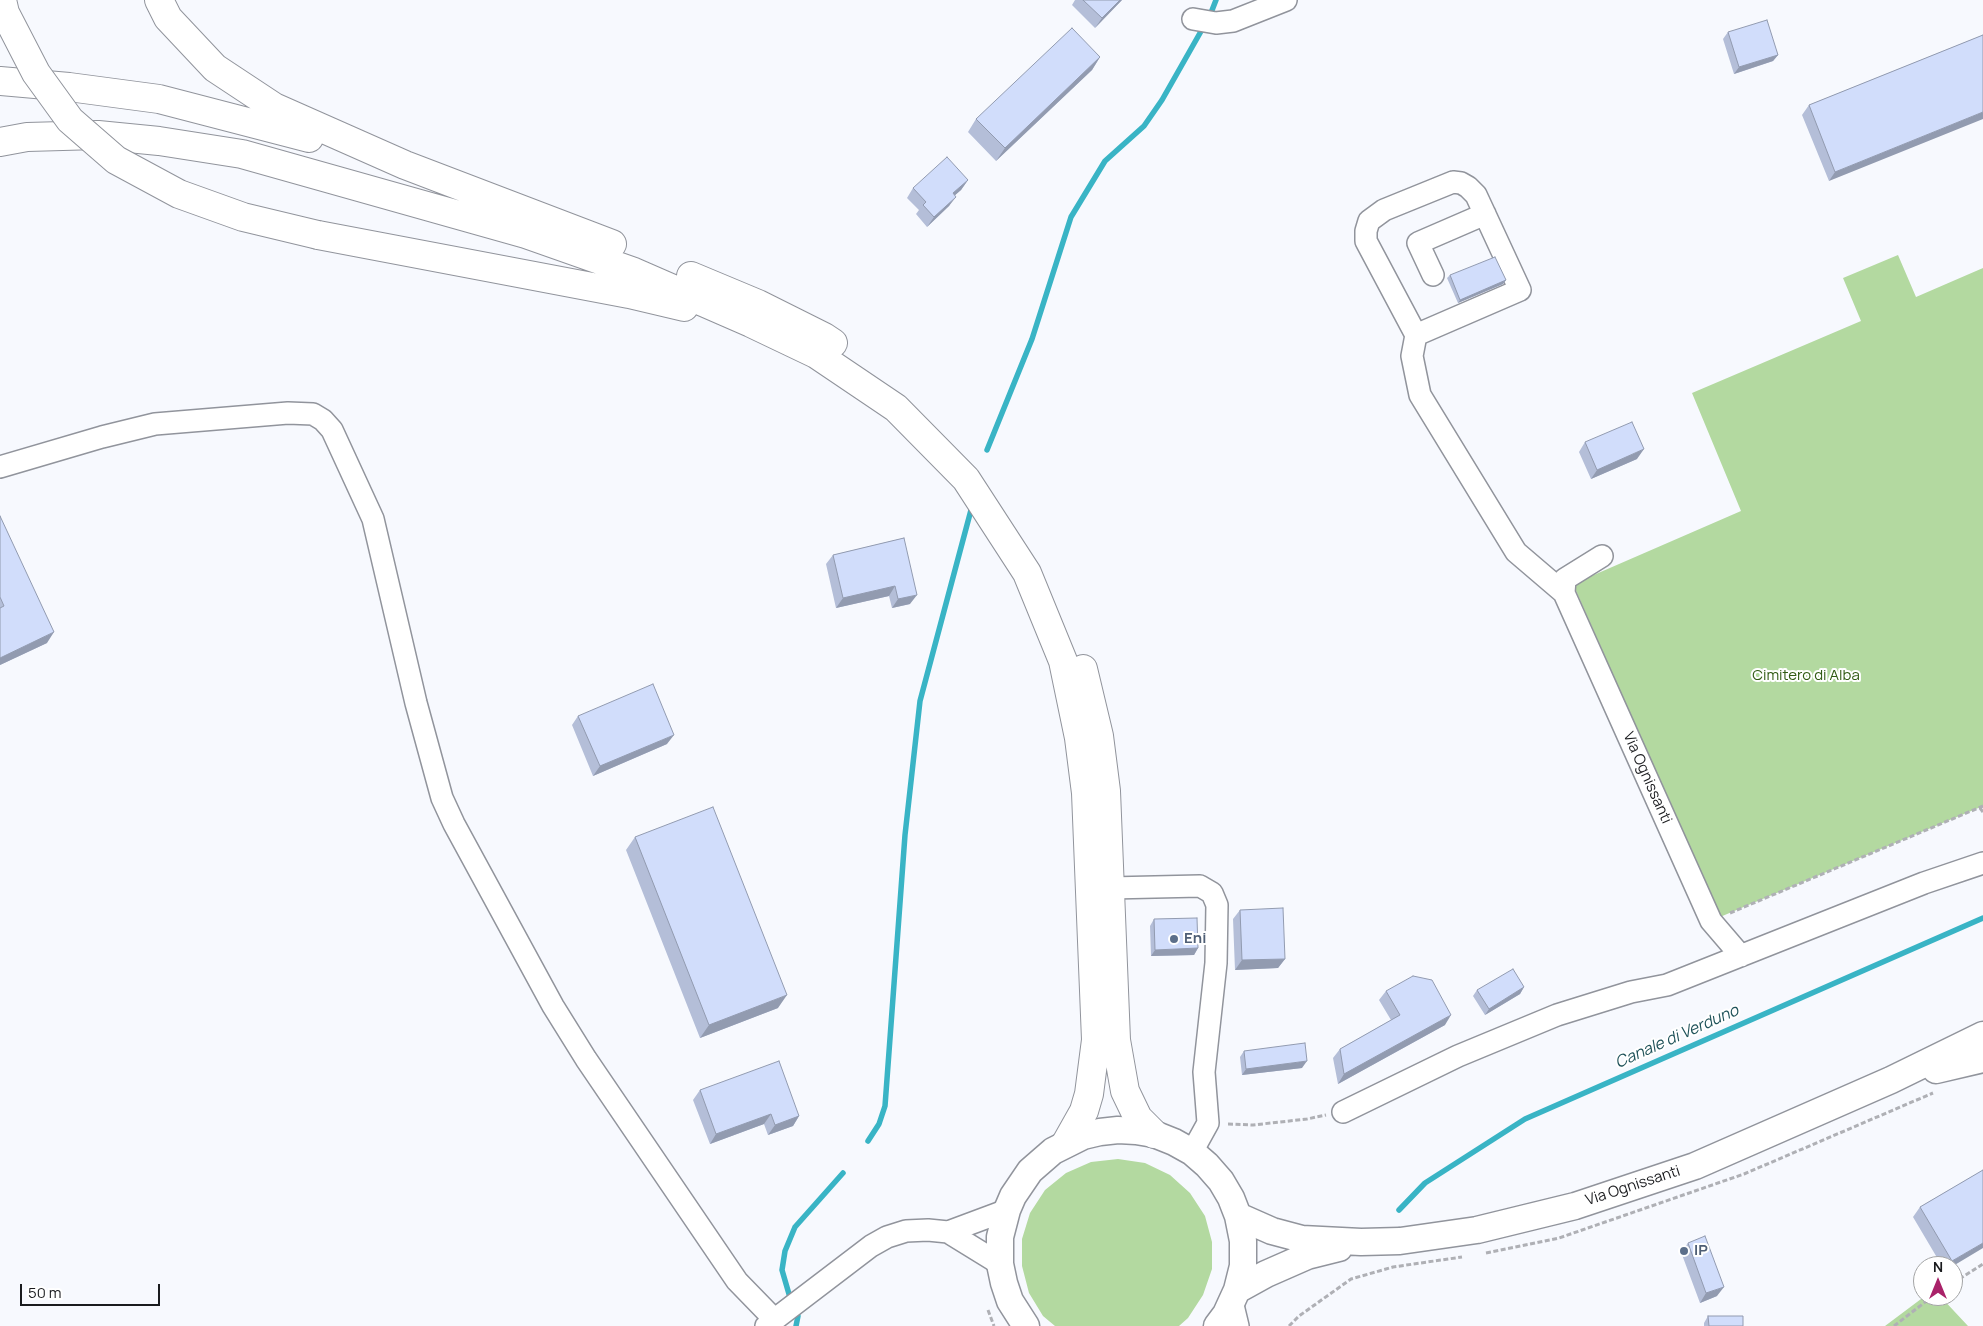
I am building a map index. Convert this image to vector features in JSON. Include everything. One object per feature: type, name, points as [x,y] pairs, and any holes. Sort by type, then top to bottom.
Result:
[{"type":"highway","points":[[2,0],[5,13],[36,73],[70,120],[116,160],[180,194],[243,216],[318,235],[629,294],[751,323]]},
{"type":"highway","points":[[159,0],[168,18],[215,68],[274,107],[405,165],[644,256],[758,304],[824,337],[907,396],[978,467],[1044,565],[1080,657],[1099,736],[1106,791],[1116,1040],[1125,1091],[1138,1118],[1154,1134]]},
{"type":"highway","points":[[0,81],[69,87],[159,99],[256,123],[405,165]]},
{"type":"highway","points":[[0,142],[27,137],[98,135],[159,141],[242,154],[526,234],[634,272],[751,323],[816,354],[896,408],[966,478],[1027,573],[1063,661],[1079,738],[1086,793],[1096,1040],[1089,1094],[1084,1111],[1066,1143]]},
{"type":"main road","name":"Via Ognissanti","points":[[1238,1216],[1272,1231],[1302,1239],[1361,1242],[1400,1241],[1477,1230],[1576,1206],[1695,1166],[1891,1080],[1983,1035]]},
{"type":"main road","name":"Via Ognissanti","points":[[1891,1080],[1983,1058]]},
{"type":"main road","points":[[1026,1326],[1010,1300],[1000,1264],[1000,1237],[1013,1196],[1030,1171],[1066,1143],[1100,1132],[1136,1131],[1154,1134],[1192,1152],[1208,1165],[1231,1198],[1238,1216],[1243,1241],[1243,1266],[1236,1306],[1226,1314],[1217,1326]]},
{"type":"main road","name":"Via Ognissanti","points":[[1236,1306],[1266,1274],[1307,1256],[1361,1242]]},
{"type":"street","points":[[1193,19],[1216,23],[1233,21],[1286,0]]},
{"type":"street","points":[[1453,182],[1468,187],[1476,195],[1520,290],[1416,335],[1366,241],[1369,220],[1384,210],[1453,182]]},
{"type":"street","points":[[1433,275],[1418,242],[1485,214]]},
{"type":"street","name":"Via Ognissanti","points":[[1416,335],[1412,356],[1420,395],[1516,552],[1564,593],[1711,921],[1741,956]]},
{"type":"street","points":[[0,467],[102,437],[155,424],[288,413],[313,414],[323,420],[332,430],[373,520],[416,703],[442,798],[454,824],[553,1006],[581,1051],[737,1281],[774,1320],[871,1246],[886,1237],[906,1231],[928,1230],[948,1232],[1000,1264]]},
{"type":"street","points":[[1564,593],[1565,579],[1602,556]]},
{"type":"street","points":[[1343,1112],[1458,1056],[1557,1015],[1631,992],[1667,985],[1924,882],[1983,863]]},
{"type":"street","points":[[1110,888],[1200,886],[1212,893],[1216,905],[1216,963],[1204,1072],[1208,1124],[1192,1152]]},
{"type":"street","points":[[948,1232],[1007,1210]]},
{"type":"path","points":[[1711,921],[1981,807],[1983,812]]},
{"type":"path","points":[[1208,1124],[1253,1125],[1307,1120],[1343,1112]]},
{"type":"path","points":[[1963,1277],[1983,1264]]},
{"type":"path","points":[[1894,1326],[1920,1306]]},
{"type":"green space","name":"Cimitero di Alba","points":[[1898,255],[1916,297],[1983,268],[1983,806],[1720,917],[1573,584],[1741,511],[1692,393],[1861,321],[1843,278]]},
{"type":"green space","points":[[1118,1159],[1145,1163],[1170,1175],[1190,1193],[1205,1216],[1212,1242],[1212,1269],[1203,1295],[1188,1318],[1179,1326],[1055,1326],[1043,1316],[1029,1293],[1022,1266],[1022,1239],[1030,1213],[1045,1190],[1066,1173],[1091,1162]]},
{"type":"green space","points":[[1913,1305],[1949,1306],[1968,1326],[1885,1326]]},
{"type":"building","points":[[1083,0],[1120,0],[1102,18]]},
{"type":"building","points":[[1767,20],[1778,55],[1739,67],[1728,32]]},
{"type":"building","points":[[1072,28],[1100,57],[1005,148],[976,119]]},
{"type":"building","points":[[1983,35],[1983,112],[1835,172],[1809,105]]},
{"type":"building","points":[[947,157],[968,180],[953,193],[956,197],[934,217],[923,205],[926,202],[913,188]]},
{"type":"building","points":[[1495,257],[1506,280],[1460,300],[1450,275]]},
{"type":"building","points":[[1632,422],[1644,449],[1597,470],[1585,442]]},
{"type":"building","points":[[0,516],[54,632],[0,658],[0,608],[4,606],[0,597]]},
{"type":"building","points":[[904,538],[917,595],[898,599],[895,586],[843,598],[833,555]]},
{"type":"building","points":[[653,684],[674,735],[600,766],[578,716]]},
{"type":"building","points":[[713,807],[787,995],[709,1025],[635,837]]},
{"type":"building","points":[[1283,908],[1285,959],[1242,960],[1240,910]]},
{"type":"building","points":[[1197,918],[1198,948],[1155,950],[1154,919]]},
{"type":"building","points":[[1513,969],[1524,987],[1489,1009],[1477,990]]},
{"type":"building","points":[[1413,976],[1432,980],[1451,1015],[1344,1074],[1340,1049],[1400,1015],[1386,991]]},
{"type":"building","points":[[1305,1043],[1307,1061],[1246,1069],[1244,1051]]},
{"type":"building","points":[[779,1061],[799,1116],[775,1125],[771,1114],[716,1134],[700,1090]]},
{"type":"building","points":[[1983,1170],[1983,1243],[1961,1256],[1949,1256],[1920,1207]]},
{"type":"building","points":[[1705,1236],[1724,1287],[1706,1293],[1688,1243]]},
{"type":"building","points":[[1708,1316],[1743,1316],[1743,1326],[1709,1326]]},
{"type":"waterway","points":[[1209,18],[1216,0]]},
{"type":"waterway","points":[[987,450],[1032,339],[1071,217],[1105,161],[1144,126],[1162,100],[1204,26]]},
{"type":"waterway","points":[[868,1141],[879,1124],[885,1106],[905,835],[920,701],[971,510]]},
{"type":"waterway","name":"Canale di Verduno","points":[[1399,1210],[1425,1183],[1525,1119],[1983,918]]},
{"type":"waterway","points":[[791,1301],[782,1270],[785,1251],[795,1227],[843,1173]]},
{"type":"waterway","points":[[795,1309],[798,1316],[796,1326]]},
{"type":"place","name":"Eni","points":[[1174,939]]},
{"type":"place","name":"IP","points":[[1684,1251]]}]
